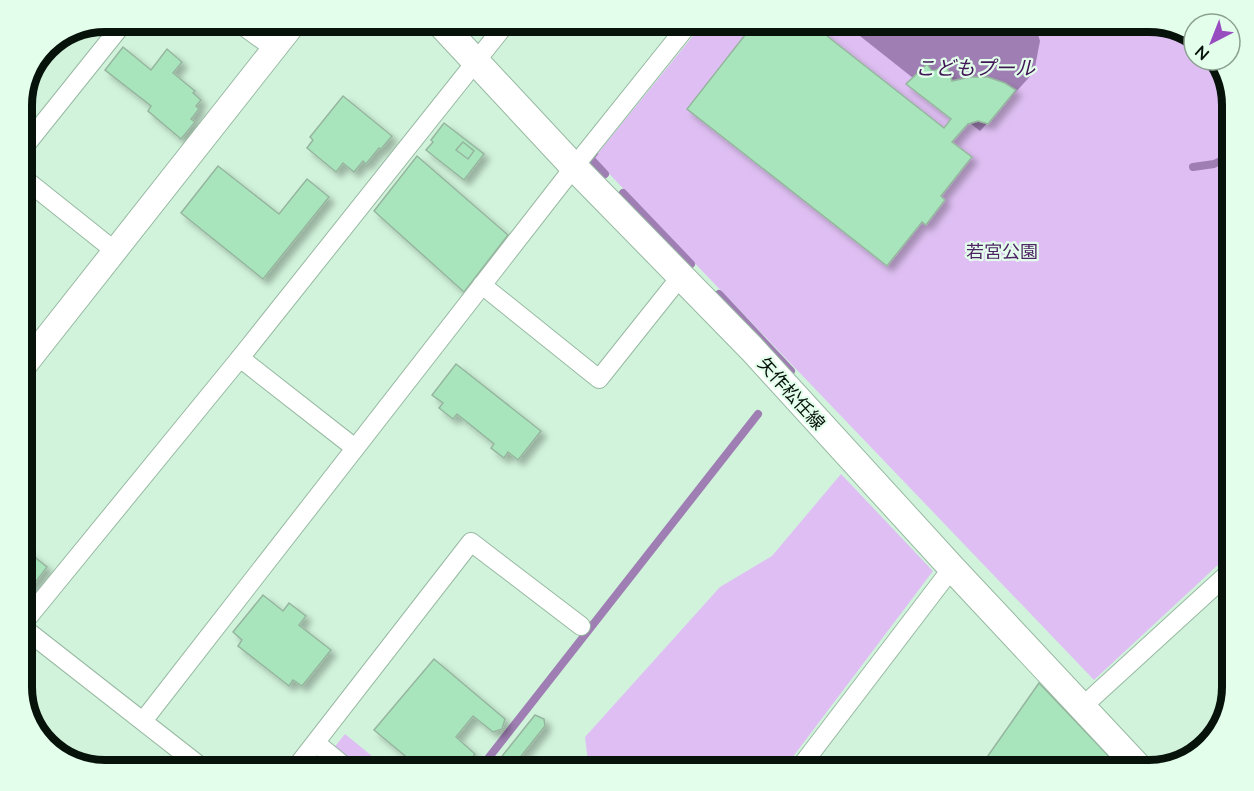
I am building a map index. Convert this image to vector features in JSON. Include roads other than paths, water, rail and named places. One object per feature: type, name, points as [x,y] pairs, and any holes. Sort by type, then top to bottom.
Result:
[{"type":"main road","name":"矢作松任線","points":[[448,31],[574,167],[760,357],[952,568],[1132,760]]},
{"type":"street","points":[[32,137],[117,31]]},
{"type":"street","points":[[250,31],[275,49]]},
{"type":"street","points":[[32,356],[288,31]]},
{"type":"street","points":[[32,613],[240,358],[500,31]]},
{"type":"street","points":[[142,721],[574,167],[683,31]]},
{"type":"street","points":[[32,185],[115,251]]},
{"type":"street","points":[[482,285],[599,379],[681,276]]},
{"type":"street","points":[[240,358],[355,448]]},
{"type":"street","points":[[302,760],[471,542],[581,626]]},
{"type":"street","points":[[806,760],[952,568]]},
{"type":"street","points":[[1082,706],[1222,583]]},
{"type":"street","points":[[32,635],[192,760]]},
{"type":"street","points":[[316,743],[337,760]]},
{"type":"water","name":"こどもプール","points":[[854,31],[1037,31],[1040,41],[1034,72],[980,131]]},
{"type":"waterway","points":[[594,153],[590,158],[605,174]]},
{"type":"waterway","points":[[1193,167],[1214,164],[1222,160]]},
{"type":"waterway","points":[[623,193],[691,264]]},
{"type":"waterway","points":[[719,294],[791,371]]},
{"type":"waterway","points":[[487,760],[758,414]]},
{"type":"park label","name":"若宮公園","points":[[1002,251]]}]
